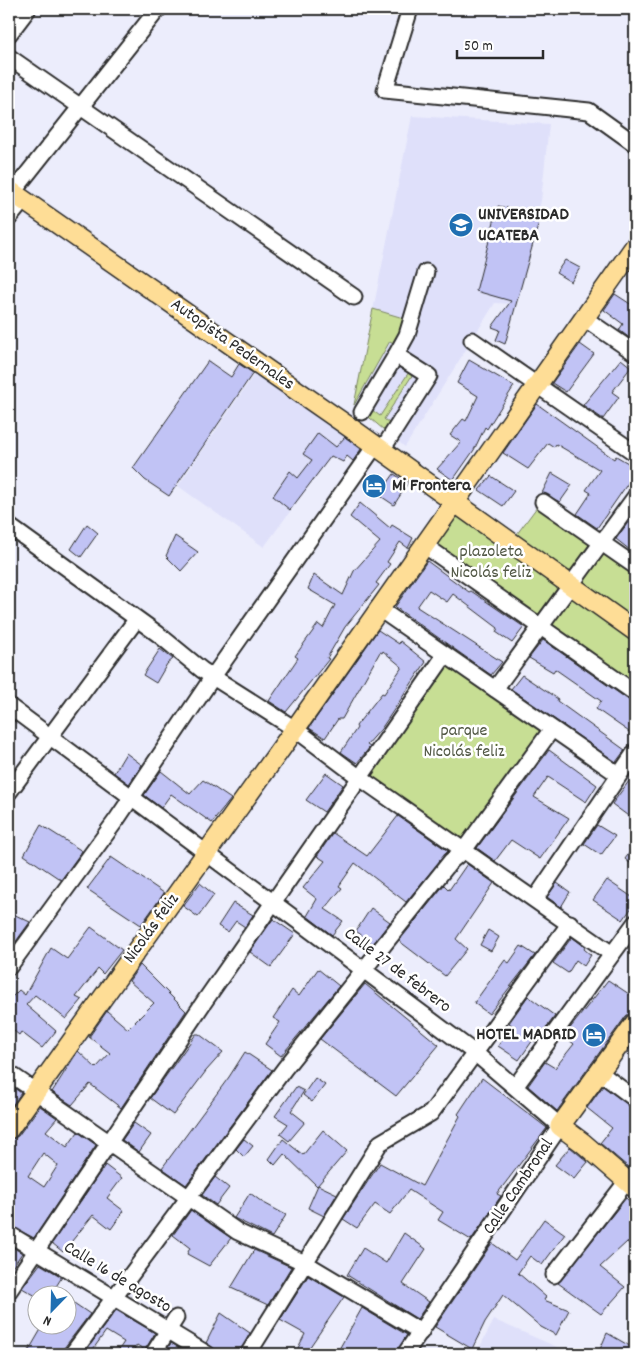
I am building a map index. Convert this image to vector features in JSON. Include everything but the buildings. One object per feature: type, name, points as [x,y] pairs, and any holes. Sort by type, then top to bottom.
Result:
[{"type":"main road","name":"Autopista Pedernales","points":[[15,194],[455,501],[635,631]]},
{"type":"main road","name":"Nicolás feliz","points":[[9,1129],[295,729],[378,608],[635,246]]},
{"type":"main road","name":"Calle Cambronal","points":[[560,1126],[635,1023]]},
{"type":"main road","points":[[560,1126],[583,1143],[631,1185]]},
{"type":"street","points":[[9,34],[28,9]]},
{"type":"street","points":[[9,218],[15,194],[80,107],[158,9]]},
{"type":"street","points":[[410,9],[386,90],[589,111],[635,144]]},
{"type":"street","points":[[9,57],[354,297]]},
{"type":"street","points":[[362,412],[407,335],[426,272]]},
{"type":"street","points":[[584,318],[635,353]]},
{"type":"street","points":[[472,340],[635,453]]},
{"type":"street","points":[[9,967],[132,797],[212,678],[429,376],[396,355]]},
{"type":"street","points":[[495,689],[635,497]]},
{"type":"street","points":[[543,502],[635,566]]},
{"type":"street","points":[[9,526],[212,678],[295,729],[360,778],[612,954]]},
{"type":"street","points":[[424,544],[635,693]]},
{"type":"street","points":[[378,608],[619,775]]},
{"type":"street","points":[[9,792],[136,620]]},
{"type":"street","points":[[9,1291],[445,655]]},
{"type":"street","name":"Calle 27 de febrero","points":[[9,706],[475,1053],[560,1126]]},
{"type":"street","points":[[72,1354],[115,1299],[285,1068],[365,971],[451,861],[464,850],[552,729]]},
{"type":"street","points":[[535,900],[635,752]]},
{"type":"street","points":[[248,1354],[380,1143],[431,1113],[570,923]]},
{"type":"street","points":[[515,1087],[635,923]]},
{"type":"street","points":[[599,1072],[635,1099]]},
{"type":"street","points":[[9,1073],[238,1232],[305,1263],[421,1332]]},
{"type":"street","name":"Calle Cambronal","points":[[405,1354],[560,1126]]},
{"type":"street","points":[[554,1275],[631,1185]]},
{"type":"street","name":"Calle 16 de agosto","points":[[9,1234],[207,1354]]},
{"type":"street","points":[[153,1354],[176,1318]]},
{"type":"shaded area","points":[[412,116],[549,124],[541,201],[512,304],[495,303],[405,447],[354,405]]},
{"type":"shaded area","points":[[257,370],[346,435],[264,547],[178,486]]},
{"type":"shaded area","points":[[494,1320],[504,1324],[573,1354],[476,1354]]},
{"type":"green space","points":[[373,309],[410,320],[398,346],[390,341],[354,405]]},
{"type":"green space","points":[[409,372],[413,374],[384,419],[394,427],[390,435],[364,413],[368,407],[380,416]]},
{"type":"green space","points":[[540,503],[635,573],[635,623],[514,538]]},
{"type":"green space","name":"plazoleta Nicolás feliz","points":[[456,516],[635,641],[635,685],[435,546]]},
{"type":"green space","name":"parque Nicolás feliz","points":[[452,659],[552,729],[458,846],[360,778]]},
{"type":"place","name":"UNIVERSIDAD UCATEBA","points":[[461,225]]},
{"type":"place","name":"Mi Frontera","points":[[374,486]]},
{"type":"place","name":"HOTEL MADRID","points":[[594,1035]]}]
